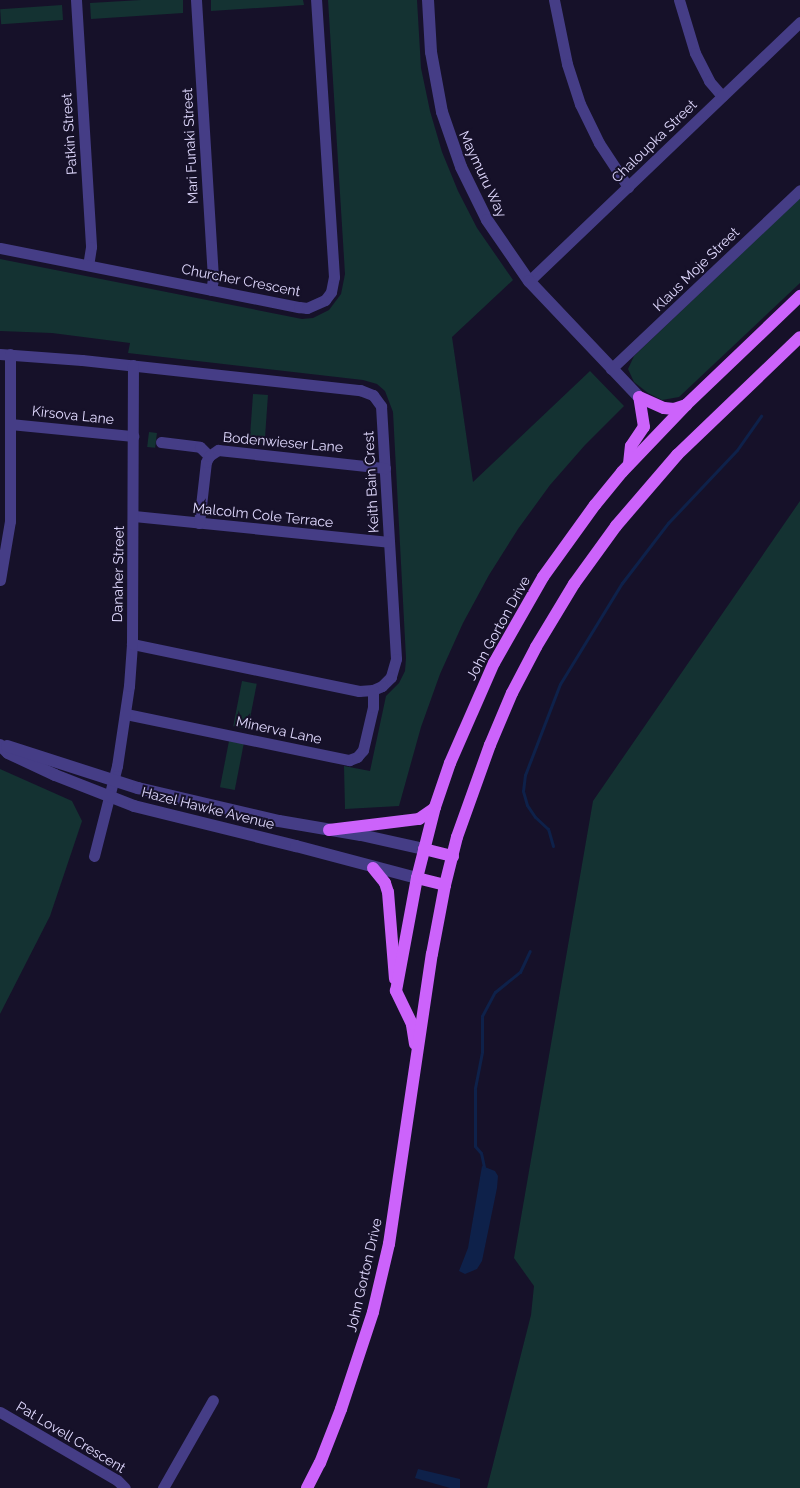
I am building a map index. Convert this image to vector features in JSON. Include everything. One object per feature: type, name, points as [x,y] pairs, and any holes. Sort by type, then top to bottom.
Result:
[{"type":"main road","name":"John Gorton Drive","points":[[417,1059],[412,1024],[396,991],[417,878],[435,808],[450,763],[480,691],[514,626],[558,554],[595,505],[629,464],[686,405],[800,296]]},
{"type":"main road","name":"John Gorton Drive","points":[[307,1488],[320,1463],[341,1409],[373,1312],[389,1244],[432,954],[445,885],[458,837],[487,754],[512,693],[536,647],[574,584],[616,526],[672,461],[800,337]]},
{"type":"main road","points":[[639,397],[664,408],[674,409],[686,405]]},
{"type":"main road","points":[[629,464],[631,446],[644,427],[639,397]]},
{"type":"main road","points":[[330,830],[419,819],[435,808]]},
{"type":"main road","points":[[424,849],[453,856]]},
{"type":"main road","points":[[373,868],[385,883],[388,892],[392,936],[391,955],[396,991]]},
{"type":"main road","points":[[417,878],[445,885]]},
{"type":"street","name":"Patkin Street","points":[[76,0],[91,247],[88,265]]},
{"type":"street","name":"Mari Funaki Street","points":[[196,0],[213,278],[211,290]]},
{"type":"street","name":"Churcher Crescent","points":[[0,248],[307,308],[325,300],[331,292],[334,277],[316,0]]},
{"type":"street","name":"Maymuru Way","points":[[428,0],[433,72],[447,131],[469,186],[486,220],[529,281],[639,397]]},
{"type":"street","points":[[554,0],[567,64],[580,104],[599,143],[628,187]]},
{"type":"street","points":[[679,0],[695,53],[709,81],[722,96]]},
{"type":"street","name":"Chaloupka Street","points":[[529,281],[800,22]]},
{"type":"street","name":"Klaus Moje Street","points":[[612,368],[800,190]]},
{"type":"street","points":[[0,580],[3,552],[10,521],[10,424],[5,354]]},
{"type":"street","name":"Keith Bain Crest","points":[[5,354],[134,365],[367,392],[378,399],[381,406],[385,468],[395,665],[386,682],[373,690]]},
{"type":"street","name":"Danaher Street","points":[[94,856],[114,781],[126,714],[132,644],[134,365]]},
{"type":"street","name":"Kirsova Lane","points":[[10,424],[134,436]]},
{"type":"street","name":"Bodenwieser Lane","points":[[161,442],[200,447],[209,456]]},
{"type":"street","name":"Bodenwieser Lane","points":[[199,523],[204,469],[209,456],[218,450],[224,449],[385,468]]},
{"type":"street","name":"Malcolm Cole Terrace","points":[[134,516],[389,542]]},
{"type":"street","points":[[132,644],[359,691],[373,690]]},
{"type":"street","name":"Minerva Lane","points":[[126,714],[349,760],[357,758],[363,750],[373,707],[373,690]]},
{"type":"street","name":"Hazel Hawke Avenue","points":[[0,746],[14,747],[114,781],[279,821],[424,849]]},
{"type":"street","name":"Hazel Hawke Avenue","points":[[0,746],[8,753],[30,764],[110,798],[417,878]]},
{"type":"street","points":[[163,1488],[213,1400]]},
{"type":"street","name":"Pat Lovell Crescent","points":[[0,1412],[117,1480],[125,1488]]},
{"type":"green space","points":[[183,0],[183,13],[91,19],[90,3]]},
{"type":"green space","points":[[211,0],[303,0],[304,5],[211,11]]},
{"type":"green space","points":[[328,0],[417,0],[421,68],[430,111],[442,152],[458,191],[477,228],[513,280],[452,337],[473,482],[590,371],[624,406],[585,445],[550,485],[518,529],[489,575],[463,623],[440,674],[421,727],[399,806],[345,809],[344,766],[370,771],[386,696],[399,683],[405,671],[406,658],[393,412],[385,391],[377,384],[363,380],[128,353],[130,343],[52,333],[0,331],[0,259],[302,319],[313,318],[329,310],[341,294],[345,274]]},
{"type":"green space","points":[[62,5],[63,20],[1,24],[0,9]]},
{"type":"green space","points":[[800,198],[800,283],[679,397],[662,400],[648,393],[634,382],[628,369],[634,356]]},
{"type":"green space","points":[[253,394],[268,395],[265,444],[250,443]]},
{"type":"green space","points":[[149,432],[157,433],[155,448],[147,447]]},
{"type":"green space","points":[[800,501],[800,1488],[487,1488],[531,1315],[534,1286],[514,1258],[593,801]]},
{"type":"green space","points":[[242,681],[257,684],[248,729],[233,726]]},
{"type":"green space","points":[[229,741],[244,744],[235,790],[220,787]]},
{"type":"green space","points":[[0,769],[72,801],[82,821],[50,916],[0,1014]]},
{"type":"water","points":[[482,1166],[495,1171],[498,1176],[497,1188],[482,1261],[477,1269],[465,1274],[459,1271],[468,1248]]},
{"type":"water","points":[[418,1469],[460,1479],[460,1488],[450,1488],[415,1478]]},
{"type":"waterway","points":[[553,846],[548,829],[535,817],[527,805],[523,791],[525,775],[560,684],[622,583],[668,523],[737,450],[761,416]]},
{"type":"waterway","points":[[484,1167],[481,1153],[475,1146],[475,1088],[482,1052],[482,1016],[495,992],[520,972],[530,951]]}]
